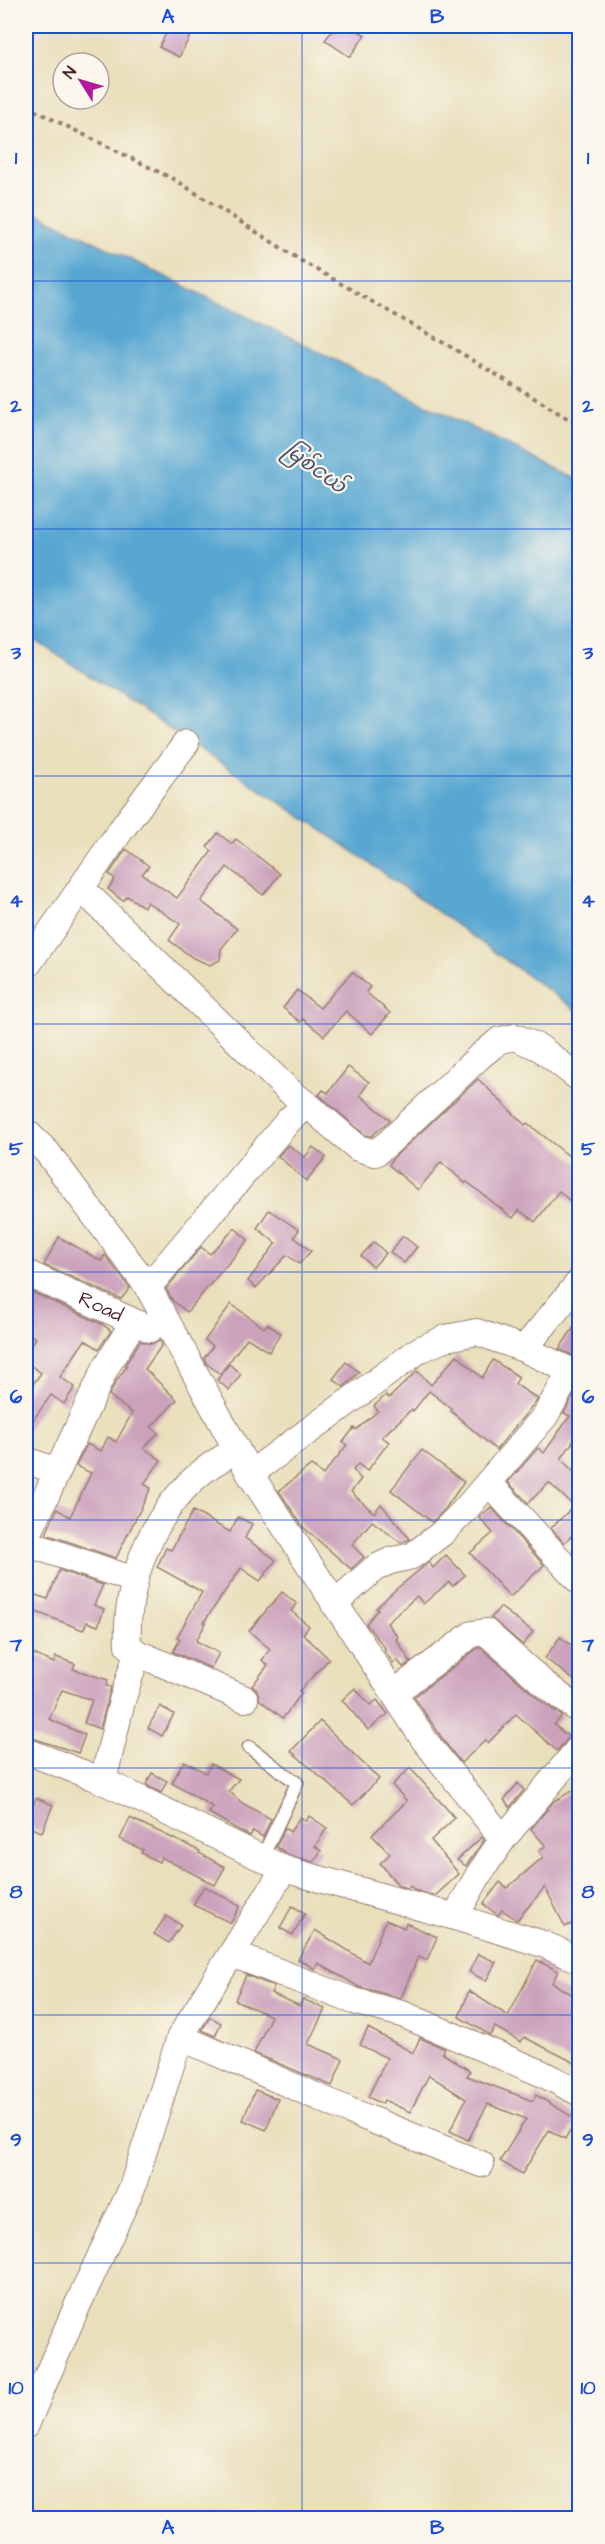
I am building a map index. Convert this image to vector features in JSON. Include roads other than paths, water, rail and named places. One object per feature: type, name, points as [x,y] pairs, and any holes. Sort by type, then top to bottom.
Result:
[{"type":"street","points":[[26,967],[121,830],[186,743]]},
{"type":"street","points":[[81,888],[287,1089],[358,1148],[375,1152],[387,1144],[500,1040],[515,1037],[540,1048],[579,1079]]},
{"type":"street","points":[[148,1287],[290,1119],[303,1108],[311,1108]]},
{"type":"street","points":[[26,1132],[47,1152],[148,1287],[250,1474],[425,1741],[503,1839]]},
{"type":"street","name":"Road","points":[[26,1273],[134,1323],[178,1340]]},
{"type":"street","points":[[524,1349],[579,1281]]},
{"type":"street","points":[[134,1323],[106,1367],[56,1471],[26,1541],[134,1580]]},
{"type":"street","points":[[250,1474],[419,1350],[446,1338],[477,1332],[524,1349],[575,1373],[545,1416],[489,1483],[441,1534],[412,1556],[390,1561],[375,1568],[334,1604]]},
{"type":"street","points":[[236,1451],[214,1461],[184,1488],[153,1531],[134,1580],[127,1626],[128,1645],[137,1653],[244,1699]]},
{"type":"street","points":[[26,1460],[56,1471]]},
{"type":"street","points":[[489,1483],[579,1582]]},
{"type":"street","points":[[394,1693],[472,1634],[486,1632],[542,1682],[579,1711]]},
{"type":"street","points":[[103,1781],[122,1701],[137,1653]]},
{"type":"street","points":[[455,1917],[479,1874],[503,1839],[579,1747]]},
{"type":"street","points":[[26,1751],[103,1781],[273,1864],[543,1944],[579,1960]]},
{"type":"street","points":[[26,2425],[74,2313],[132,2188],[180,2037],[232,1954],[273,1864]]},
{"type":"street","points":[[232,1954],[354,2001],[402,2014],[541,2073],[579,2093]]},
{"type":"street","points":[[180,2037],[350,2111],[481,2164]]},
{"type":"lane","points":[[249,1747],[297,1783],[273,1864]]},
{"type":"water","name":"မြစ်ငယ်","points":[[26,208],[579,480],[579,1012],[341,843],[26,634]]}]
